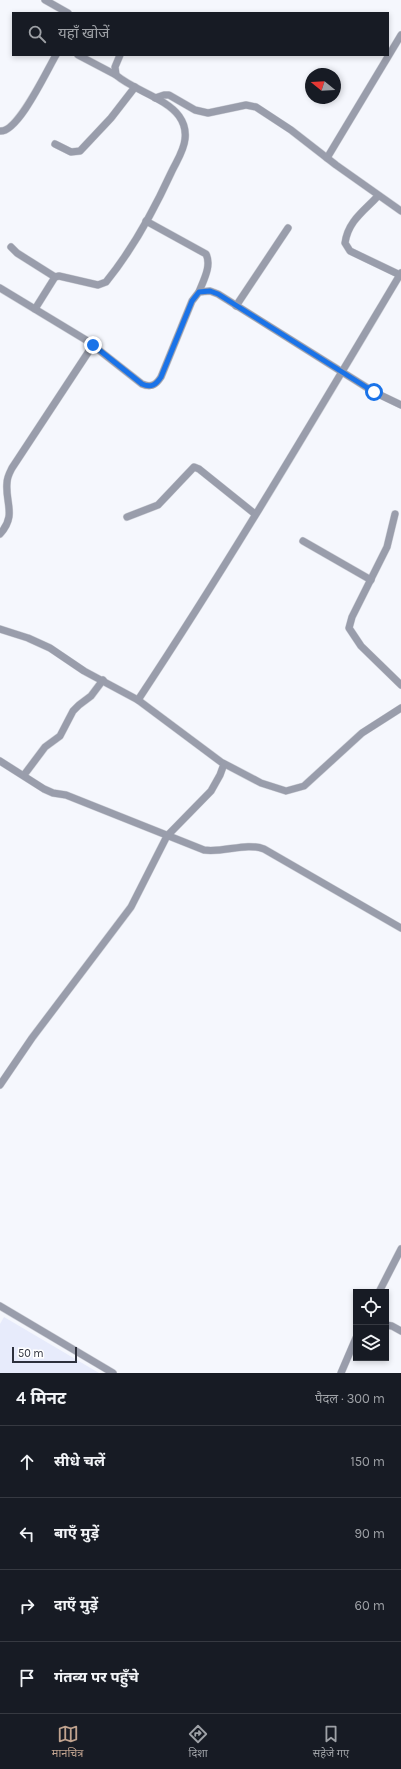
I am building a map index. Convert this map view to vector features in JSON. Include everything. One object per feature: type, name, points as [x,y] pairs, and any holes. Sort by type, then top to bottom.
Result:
[{"type":"street","points":[[45,0],[66,12]]},
{"type":"street","points":[[389,55],[401,35]]},
{"type":"street","points":[[0,131],[8,129],[22,115],[55,56]]},
{"type":"street","points":[[11,247],[17,253],[55,277],[59,276],[98,285],[106,282],[146,221],[181,152],[185,139],[183,124],[179,116],[155,98],[116,74],[80,56]]},
{"type":"street","points":[[116,74],[115,67],[120,56]]},
{"type":"street","points":[[327,158],[388,56]]},
{"type":"street","points":[[55,144],[71,152],[80,151],[111,118],[135,86]]},
{"type":"street","points":[[155,98],[164,94],[174,96],[195,110],[208,113],[246,105],[256,107],[291,130],[378,196],[401,211]]},
{"type":"street","points":[[138,700],[287,465],[401,274],[350,251],[345,243],[348,230],[352,222],[378,196]]},
{"type":"street","points":[[0,288],[93,345],[142,384],[149,386],[155,384],[161,377],[192,301],[199,292],[208,268],[208,262],[206,254],[146,221]]},
{"type":"street","points":[[236,306],[288,228]]},
{"type":"street","points":[[35,309],[55,277]]},
{"type":"street","points":[[199,292],[210,291],[374,392],[401,405]]},
{"type":"street","points":[[0,534],[8,522],[9,508],[4,490],[12,468],[93,345]]},
{"type":"street","points":[[127,517],[158,505],[194,467],[199,469],[255,514]]},
{"type":"street","points":[[394,514],[387,547],[352,617],[349,628],[361,646],[401,685]]},
{"type":"street","points":[[303,541],[371,580]]},
{"type":"street","points":[[0,629],[41,643],[84,671],[138,700],[224,764],[236,771],[286,792],[296,790],[304,786],[362,733],[401,708]]},
{"type":"street","points":[[24,775],[45,747],[60,736],[73,711],[91,696],[103,680]]},
{"type":"street","points":[[0,761],[44,789],[53,793],[66,795],[204,850],[213,852],[258,847],[325,883],[401,928]]},
{"type":"street","points":[[0,1085],[32,1038],[132,907],[166,836],[211,791],[224,764]]},
{"type":"street","points":[[381,1289],[401,1250]]},
{"type":"street","points":[[0,1306],[113,1373]]},
{"type":"street","points":[[389,1326],[397,1328],[401,1332]]},
{"type":"street","points":[[341,1373],[353,1345]]},
{"type":"shaded area","points":[[4,1317],[99,1373],[0,1373],[0,1324]]},
{"type":"route","points":[[93,345],[142,384],[152,386],[158,382],[161,377],[192,301],[199,292],[210,291],[218,294],[374,392]]}]
